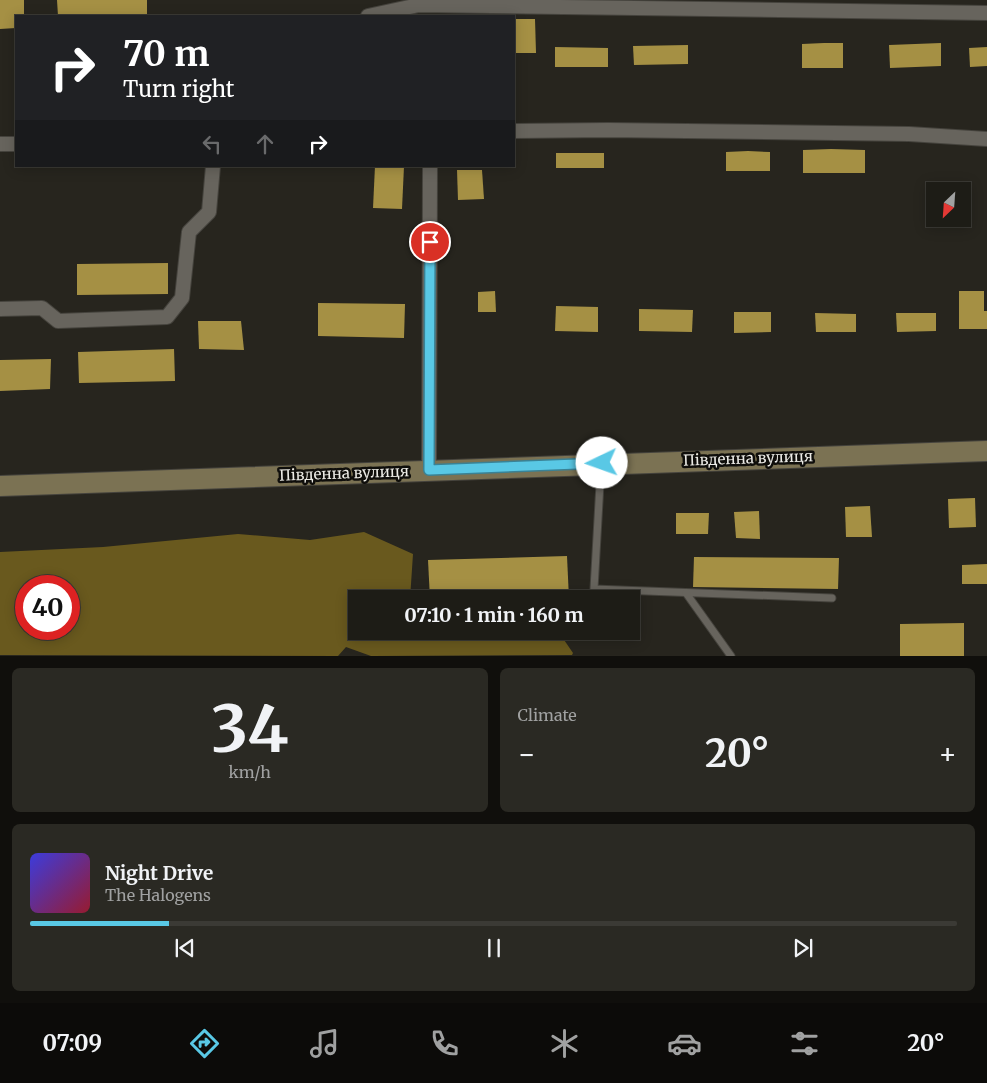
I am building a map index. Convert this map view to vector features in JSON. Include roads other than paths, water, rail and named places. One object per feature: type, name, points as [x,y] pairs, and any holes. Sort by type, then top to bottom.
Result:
[{"type":"street","points":[[372,15],[419,4],[987,13]]},
{"type":"street","points":[[515,131],[608,130],[909,134],[987,139]]},
{"type":"street","points":[[0,144],[15,144]]},
{"type":"street","points":[[0,309],[42,308],[58,320],[167,317],[182,298],[189,232],[209,212],[213,167]]},
{"type":"street","points":[[429,470],[430,167]]},
{"type":"street","name":"Південна вулиця","points":[[0,486],[987,450]]},
{"type":"lane","points":[[602,463],[594,589],[832,598]]},
{"type":"lane","points":[[686,593],[731,656]]}]
